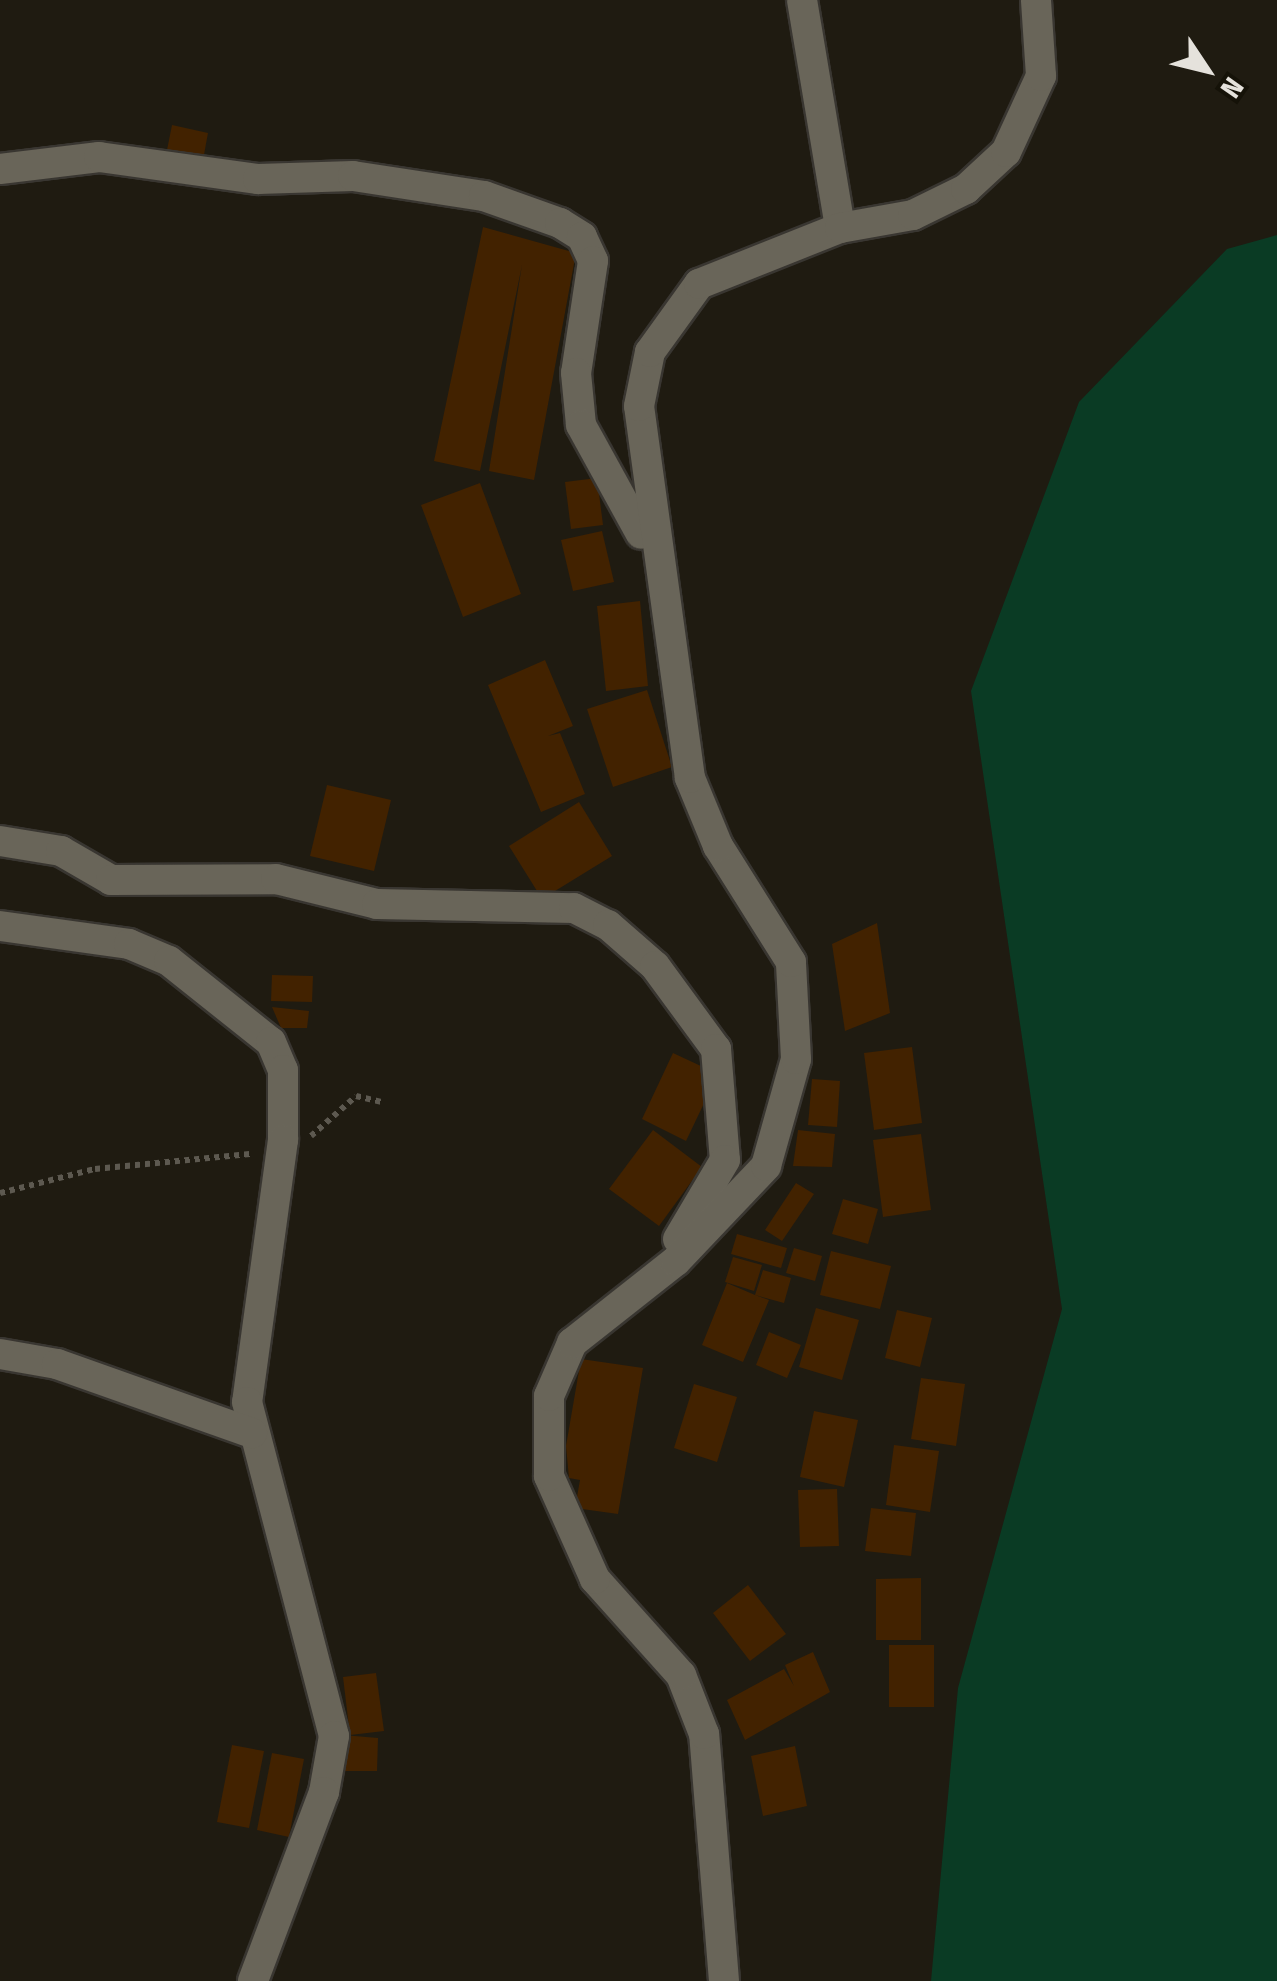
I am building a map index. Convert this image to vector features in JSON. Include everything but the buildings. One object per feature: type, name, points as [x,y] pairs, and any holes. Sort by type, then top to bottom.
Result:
[{"type":"street","points":[[802,0],[840,228]]},
{"type":"street","points":[[724,1981],[704,1734],[681,1675],[595,1579],[549,1476],[549,1396],[572,1343],[632,1287],[676,1261],[766,1166],[796,1059],[800,1003],[776,930],[718,846],[690,778],[653,540],[639,406],[660,336],[699,284],[840,228],[913,215],[966,189],[1006,152],[1041,76],[1036,0]]},
{"type":"street","points":[[0,169],[99,156],[258,178],[353,176],[484,196],[560,223],[582,237],[593,261],[576,372],[582,425],[637,532],[653,540]]},
{"type":"street","points":[[0,841],[61,851],[112,880],[276,879],[376,904],[574,908],[608,925],[655,966],[716,1049],[725,1160],[675,1243],[676,1261]]},
{"type":"street","points":[[0,926],[129,944],[202,983],[271,1042],[286,1088],[283,1140],[248,1357],[252,1432],[334,1736],[324,1792],[253,1981]]},
{"type":"street","points":[[0,1354],[57,1364],[252,1432]]},
{"type":"path","points":[[0,1194],[94,1169],[237,1160],[283,1140],[316,1136],[356,1096],[383,1102]]},
{"type":"green space","points":[[1277,235],[1277,1981],[931,1981],[958,1688],[1062,1309],[971,691],[1079,402],[1227,249]]}]
